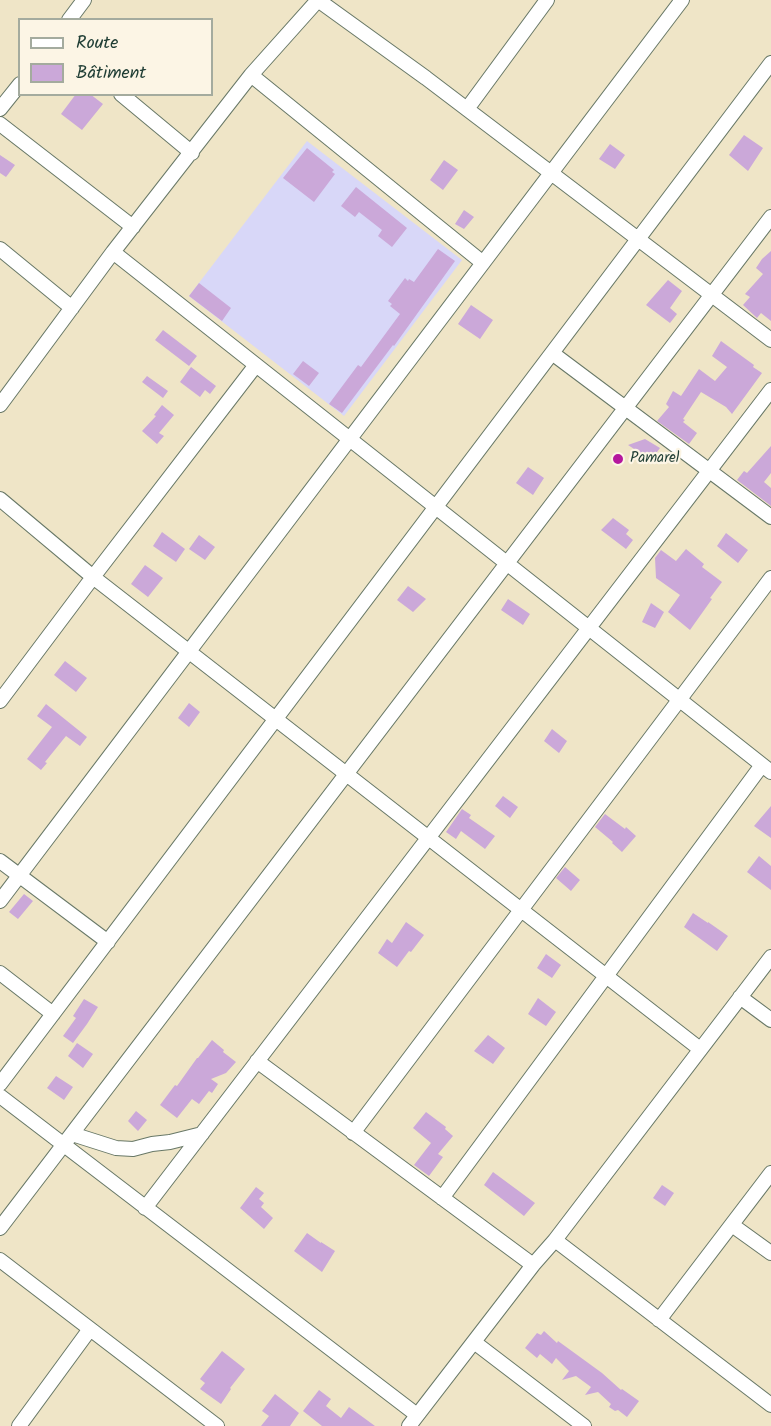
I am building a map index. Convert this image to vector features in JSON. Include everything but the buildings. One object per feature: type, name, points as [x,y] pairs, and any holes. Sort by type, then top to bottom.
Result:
[{"type":"street","points":[[70,18],[84,0]]},
{"type":"street","points":[[0,405],[113,252],[251,75],[318,0],[426,78],[771,340]]},
{"type":"street","points":[[467,109],[547,0]]},
{"type":"street","points":[[0,902],[682,0]]},
{"type":"street","points":[[0,1084],[771,63]]},
{"type":"street","points":[[251,75],[483,263]]},
{"type":"street","points":[[0,109],[18,86]]},
{"type":"street","points":[[123,96],[192,153]]},
{"type":"street","points":[[0,124],[133,227]]},
{"type":"street","points":[[0,1228],[771,217]]},
{"type":"street","points":[[0,249],[72,308]]},
{"type":"street","points":[[113,252],[767,769],[606,976],[442,1198]]},
{"type":"street","points":[[552,353],[771,518]]},
{"type":"street","points":[[0,701],[256,365]]},
{"type":"street","points":[[145,1208],[771,390]]},
{"type":"street","points":[[0,499],[93,577],[700,1049]]},
{"type":"street","points":[[353,1133],[771,578]]},
{"type":"street","points":[[0,861],[108,942]]},
{"type":"street","points":[[0,1096],[68,1140],[145,1208],[413,1421],[533,1265],[555,1240],[771,957]]},
{"type":"street","points":[[0,973],[53,1014]]},
{"type":"street","points":[[740,997],[771,1020]]},
{"type":"street","points":[[257,1061],[533,1265]]},
{"type":"street","points":[[68,1140],[133,1149],[202,1134]]},
{"type":"street","points":[[660,1320],[771,1173]]},
{"type":"street","points":[[732,1225],[771,1253]]},
{"type":"street","points":[[555,1240],[771,1404]]},
{"type":"street","points":[[0,1260],[217,1426]]},
{"type":"street","points":[[19,1426],[90,1329]]},
{"type":"street","points":[[474,1342],[584,1426]]},
{"type":"shaded area","points":[[307,141],[462,260],[344,416],[189,296]]},
{"type":"place","name":"Pamarel","points":[[618,459]]}]
